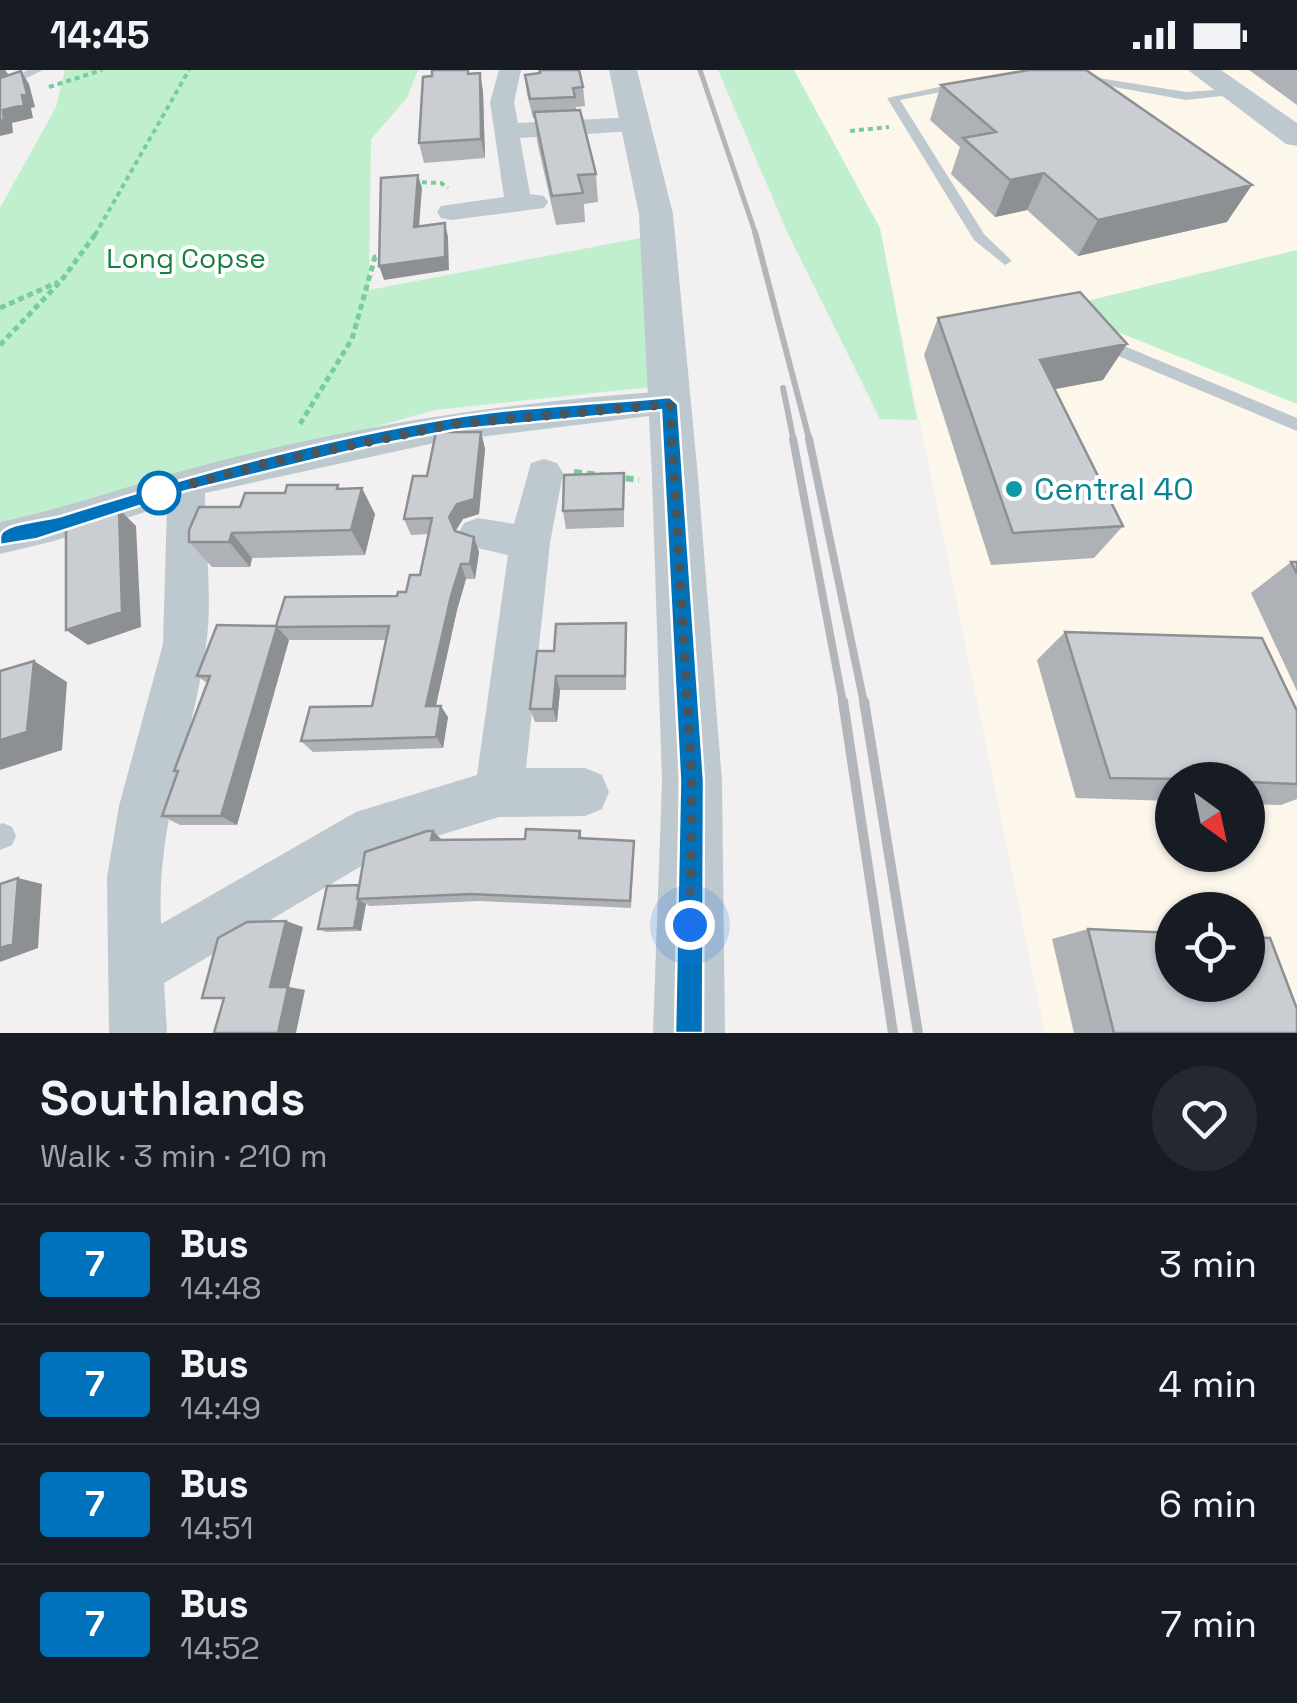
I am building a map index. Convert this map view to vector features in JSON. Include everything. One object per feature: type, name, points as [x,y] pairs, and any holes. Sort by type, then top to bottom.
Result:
[{"type":"street","points":[[435,241],[450,201],[526,202],[502,102],[510,70]]},
{"type":"street","points":[[623,70],[656,214],[676,477],[692,781],[689,1033]]},
{"type":"street","points":[[1202,70],[1297,137]]},
{"type":"street","points":[[507,131],[635,124]]},
{"type":"street","points":[[0,538],[37,531],[267,463],[454,424],[670,404]]},
{"type":"street","points":[[499,794],[530,543],[544,474]]},
{"type":"street","points":[[138,1033],[133,878],[144,806],[185,644],[186,484]]},
{"type":"street","points":[[478,534],[530,543]]},
{"type":"street","points":[[137,968],[374,830],[499,794],[584,792]]},
{"type":"lane","points":[[0,88],[37,70]]},
{"type":"lane","points":[[1068,76],[1186,96],[1232,92]]},
{"type":"lane","points":[[982,81],[894,98],[979,237],[1004,261]]},
{"type":"lane","points":[[1117,349],[1297,424]]},
{"type":"path","points":[[0,345],[62,281],[108,218],[189,70]]},
{"type":"path","points":[[412,182],[441,183],[450,201]]},
{"type":"path","points":[[267,463],[312,409],[352,339],[375,257],[435,241]]},
{"type":"path","points":[[0,308],[62,281]]},
{"type":"path","points":[[544,474],[597,470],[620,481],[676,477]]},
{"type":"shaded area","points":[[794,70],[1297,70],[1297,1033],[1045,1033],[881,233]]},
{"type":"green space","name":"Long Copse","points":[[65,70],[418,70],[407,98],[371,139],[369,290],[645,237],[651,387],[435,410],[138,493],[0,522],[0,208],[56,107]]},
{"type":"green space","points":[[718,70],[794,70],[880,228],[917,420],[880,419],[789,236]]},
{"type":"green space","points":[[1297,250],[1297,404],[1058,308]]},
{"type":"building","points":[[432,70],[480,73],[481,139],[419,143],[423,77],[432,76]]},
{"type":"building","points":[[540,70],[579,70],[583,87],[573,88],[575,97],[530,99],[525,75]]},
{"type":"building","points":[[1029,70],[1086,70],[1252,185],[1098,220],[1044,173],[1010,180],[963,138],[996,132],[941,85]]},
{"type":"building","points":[[21,71],[27,94],[22,95],[24,105],[3,110],[4,120],[0,121],[0,78]]},
{"type":"building","points":[[580,110],[596,174],[578,175],[583,193],[552,196],[534,112]]},
{"type":"building","points":[[418,175],[414,227],[445,223],[445,257],[379,266],[381,178]]},
{"type":"building","points":[[1080,292],[1127,344],[1040,360],[1123,526],[1013,533],[938,318]]},
{"type":"building","points":[[436,432],[481,432],[474,499],[457,504],[449,517],[455,531],[474,537],[470,564],[461,564],[451,596],[426,706],[441,706],[436,737],[301,741],[310,707],[372,706],[389,626],[277,627],[221,816],[162,816],[178,771],[174,771],[210,676],[197,676],[217,625],[276,626],[285,597],[397,596],[398,592],[406,592],[410,575],[420,575],[432,518],[404,519],[413,476],[427,476]]},
{"type":"building","points":[[624,473],[623,509],[563,511],[564,475]]},
{"type":"building","points":[[287,485],[362,488],[351,530],[232,533],[229,542],[189,542],[189,530],[199,507],[240,507],[245,493],[285,493]]},
{"type":"building","points":[[119,509],[122,612],[66,630],[66,525]]},
{"type":"building","points":[[626,623],[625,676],[556,676],[553,709],[530,709],[537,651],[554,651],[556,624]]},
{"type":"building","points":[[1065,632],[1262,638],[1297,711],[1297,784],[1265,783],[1265,762],[1155,762],[1155,779],[1110,778]]},
{"type":"building","points":[[34,661],[27,732],[0,740],[0,671]]},
{"type":"building","points":[[526,829],[580,831],[579,838],[634,841],[630,901],[471,894],[357,899],[365,852],[427,831],[433,831],[431,840],[525,839]]},
{"type":"building","points":[[18,878],[13,944],[0,948],[0,884]]},
{"type":"building","points":[[359,885],[354,928],[318,929],[327,886]]},
{"type":"building","points":[[286,921],[270,987],[288,987],[278,1033],[214,1033],[224,998],[202,998],[218,938],[247,922]]},
{"type":"building","points":[[1088,929],[1155,932],[1155,1002],[1265,1002],[1265,938],[1270,938],[1297,1009],[1297,1033],[1114,1033]]},
{"type":"railway","points":[[700,70],[755,232]]},
{"type":"railway","points":[[755,232],[810,442]]},
{"type":"railway","points":[[783,388],[794,442]]},
{"type":"railway","points":[[793,439],[843,703]]},
{"type":"railway","points":[[809,439],[864,703]]},
{"type":"railway","points":[[843,701],[893,1033]]},
{"type":"railway","points":[[864,701],[918,1033]]},
{"type":"bus line","name":"7","points":[[0,537],[37,531],[186,484],[367,440],[454,424],[604,407],[670,404],[692,781],[689,1033]]},
{"type":"place","name":"Central 40","points":[[1014,489]]},
{"type":"route","points":[[159,493],[267,463],[454,424],[604,407],[670,404],[692,781],[690,925]]}]
